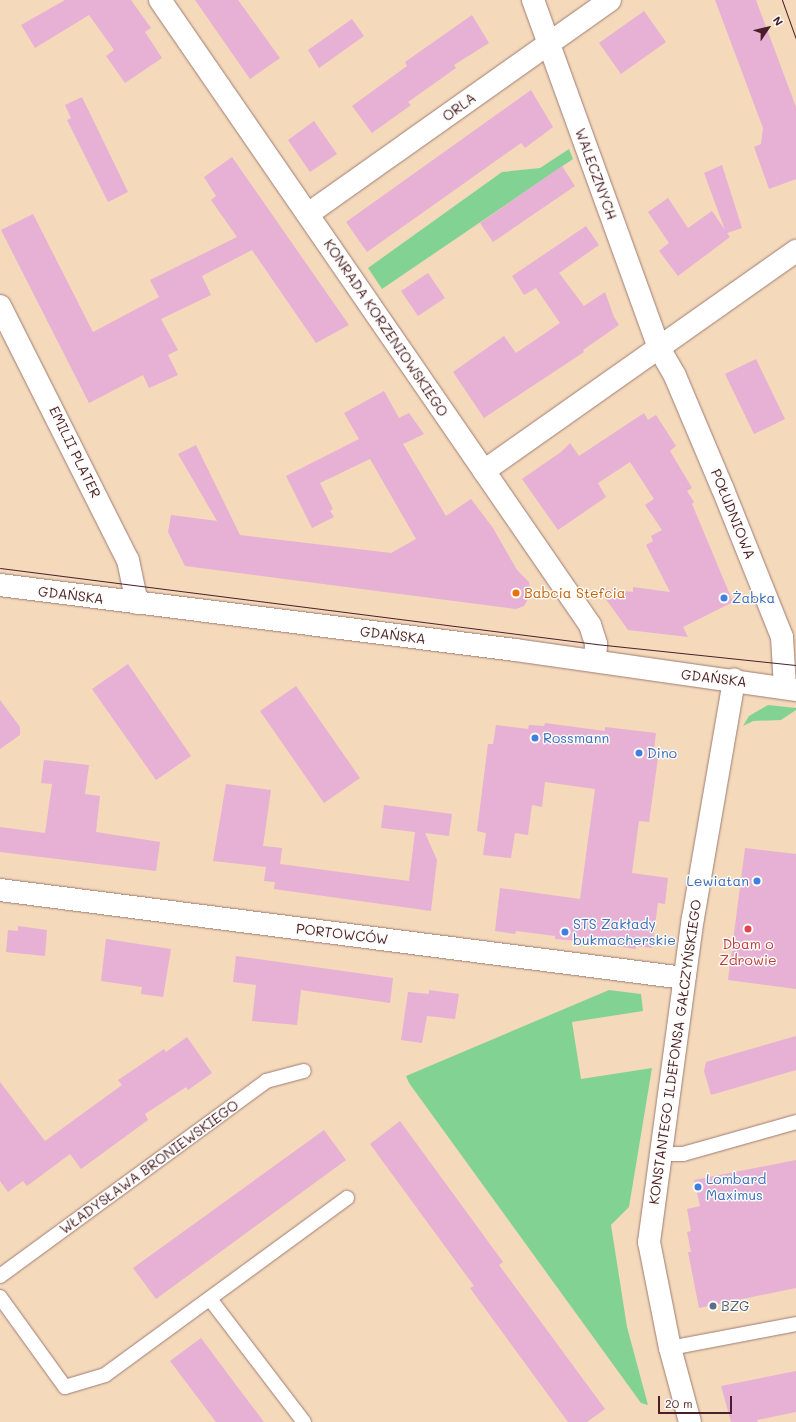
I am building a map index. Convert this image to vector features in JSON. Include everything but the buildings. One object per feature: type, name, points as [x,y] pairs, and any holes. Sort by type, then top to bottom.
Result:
[{"type":"street","name":"KONRADA KORZENIOWSKIEGO","points":[[160,0],[590,625],[596,644],[595,661]]},
{"type":"street","name":"WALECZNYCH","points":[[533,0],[659,348]]},
{"type":"street","name":"ORLA","points":[[308,214],[610,0]]},
{"type":"street","points":[[484,471],[796,251]]},
{"type":"street","name":"EMILII PLATER","points":[[0,306],[128,560],[136,603]]},
{"type":"street","name":"POŁUDNIOWA","points":[[659,348],[674,376],[719,480],[782,637],[791,688]]},
{"type":"street","name":"GDAŃSKA","points":[[0,585],[595,661],[791,688]]},
{"type":"street","name":"KONSTANTEGO ILDEFONSA GAŁCZYŃSKIEGO","points":[[690,1422],[670,1348],[649,1242],[659,1154],[684,978],[734,680]]},
{"type":"street","name":"PORTOWCÓW","points":[[0,890],[684,978]]},
{"type":"lane","name":"WŁADYSŁAWA BRONIEWSKIEGO","points":[[0,1276],[266,1081],[304,1071]]},
{"type":"lane","points":[[659,1154],[683,1154],[796,1122]]},
{"type":"lane","points":[[0,1297],[65,1387],[105,1375],[347,1198]]},
{"type":"lane","points":[[210,1299],[304,1422]]},
{"type":"lane","points":[[670,1348],[796,1324]]},
{"type":"green space","points":[[569,149],[573,159],[382,289],[368,268],[502,172],[540,168]]},
{"type":"green space","points":[[768,705],[796,708],[796,710],[781,720],[753,721],[743,726],[749,716]]},
{"type":"green space","points":[[609,990],[641,994],[643,1011],[572,1022],[581,1079],[652,1068],[629,1207],[611,1225],[627,1327],[648,1405],[641,1403],[409,1083],[406,1076]]},
{"type":"tram line","points":[[782,0],[796,39]]},
{"type":"tram line","points":[[0,568],[596,644],[796,665]]},
{"type":"place","name":"Babcia Stefcia","points":[[516,593]]},
{"type":"place","name":"Żabka","points":[[724,598]]},
{"type":"place","name":"Rossmann","points":[[535,738]]},
{"type":"place","name":"Dino","points":[[639,753]]},
{"type":"place","name":"Lewiatan","points":[[757,881]]},
{"type":"place","name":"Dbam o Zdrowie","points":[[748,929]]},
{"type":"place","name":"STS Zakłady bukmacherskie","points":[[565,932]]},
{"type":"place","name":"Lombard Maximus","points":[[698,1187]]},
{"type":"place","name":"BZG","points":[[713,1306]]}]
